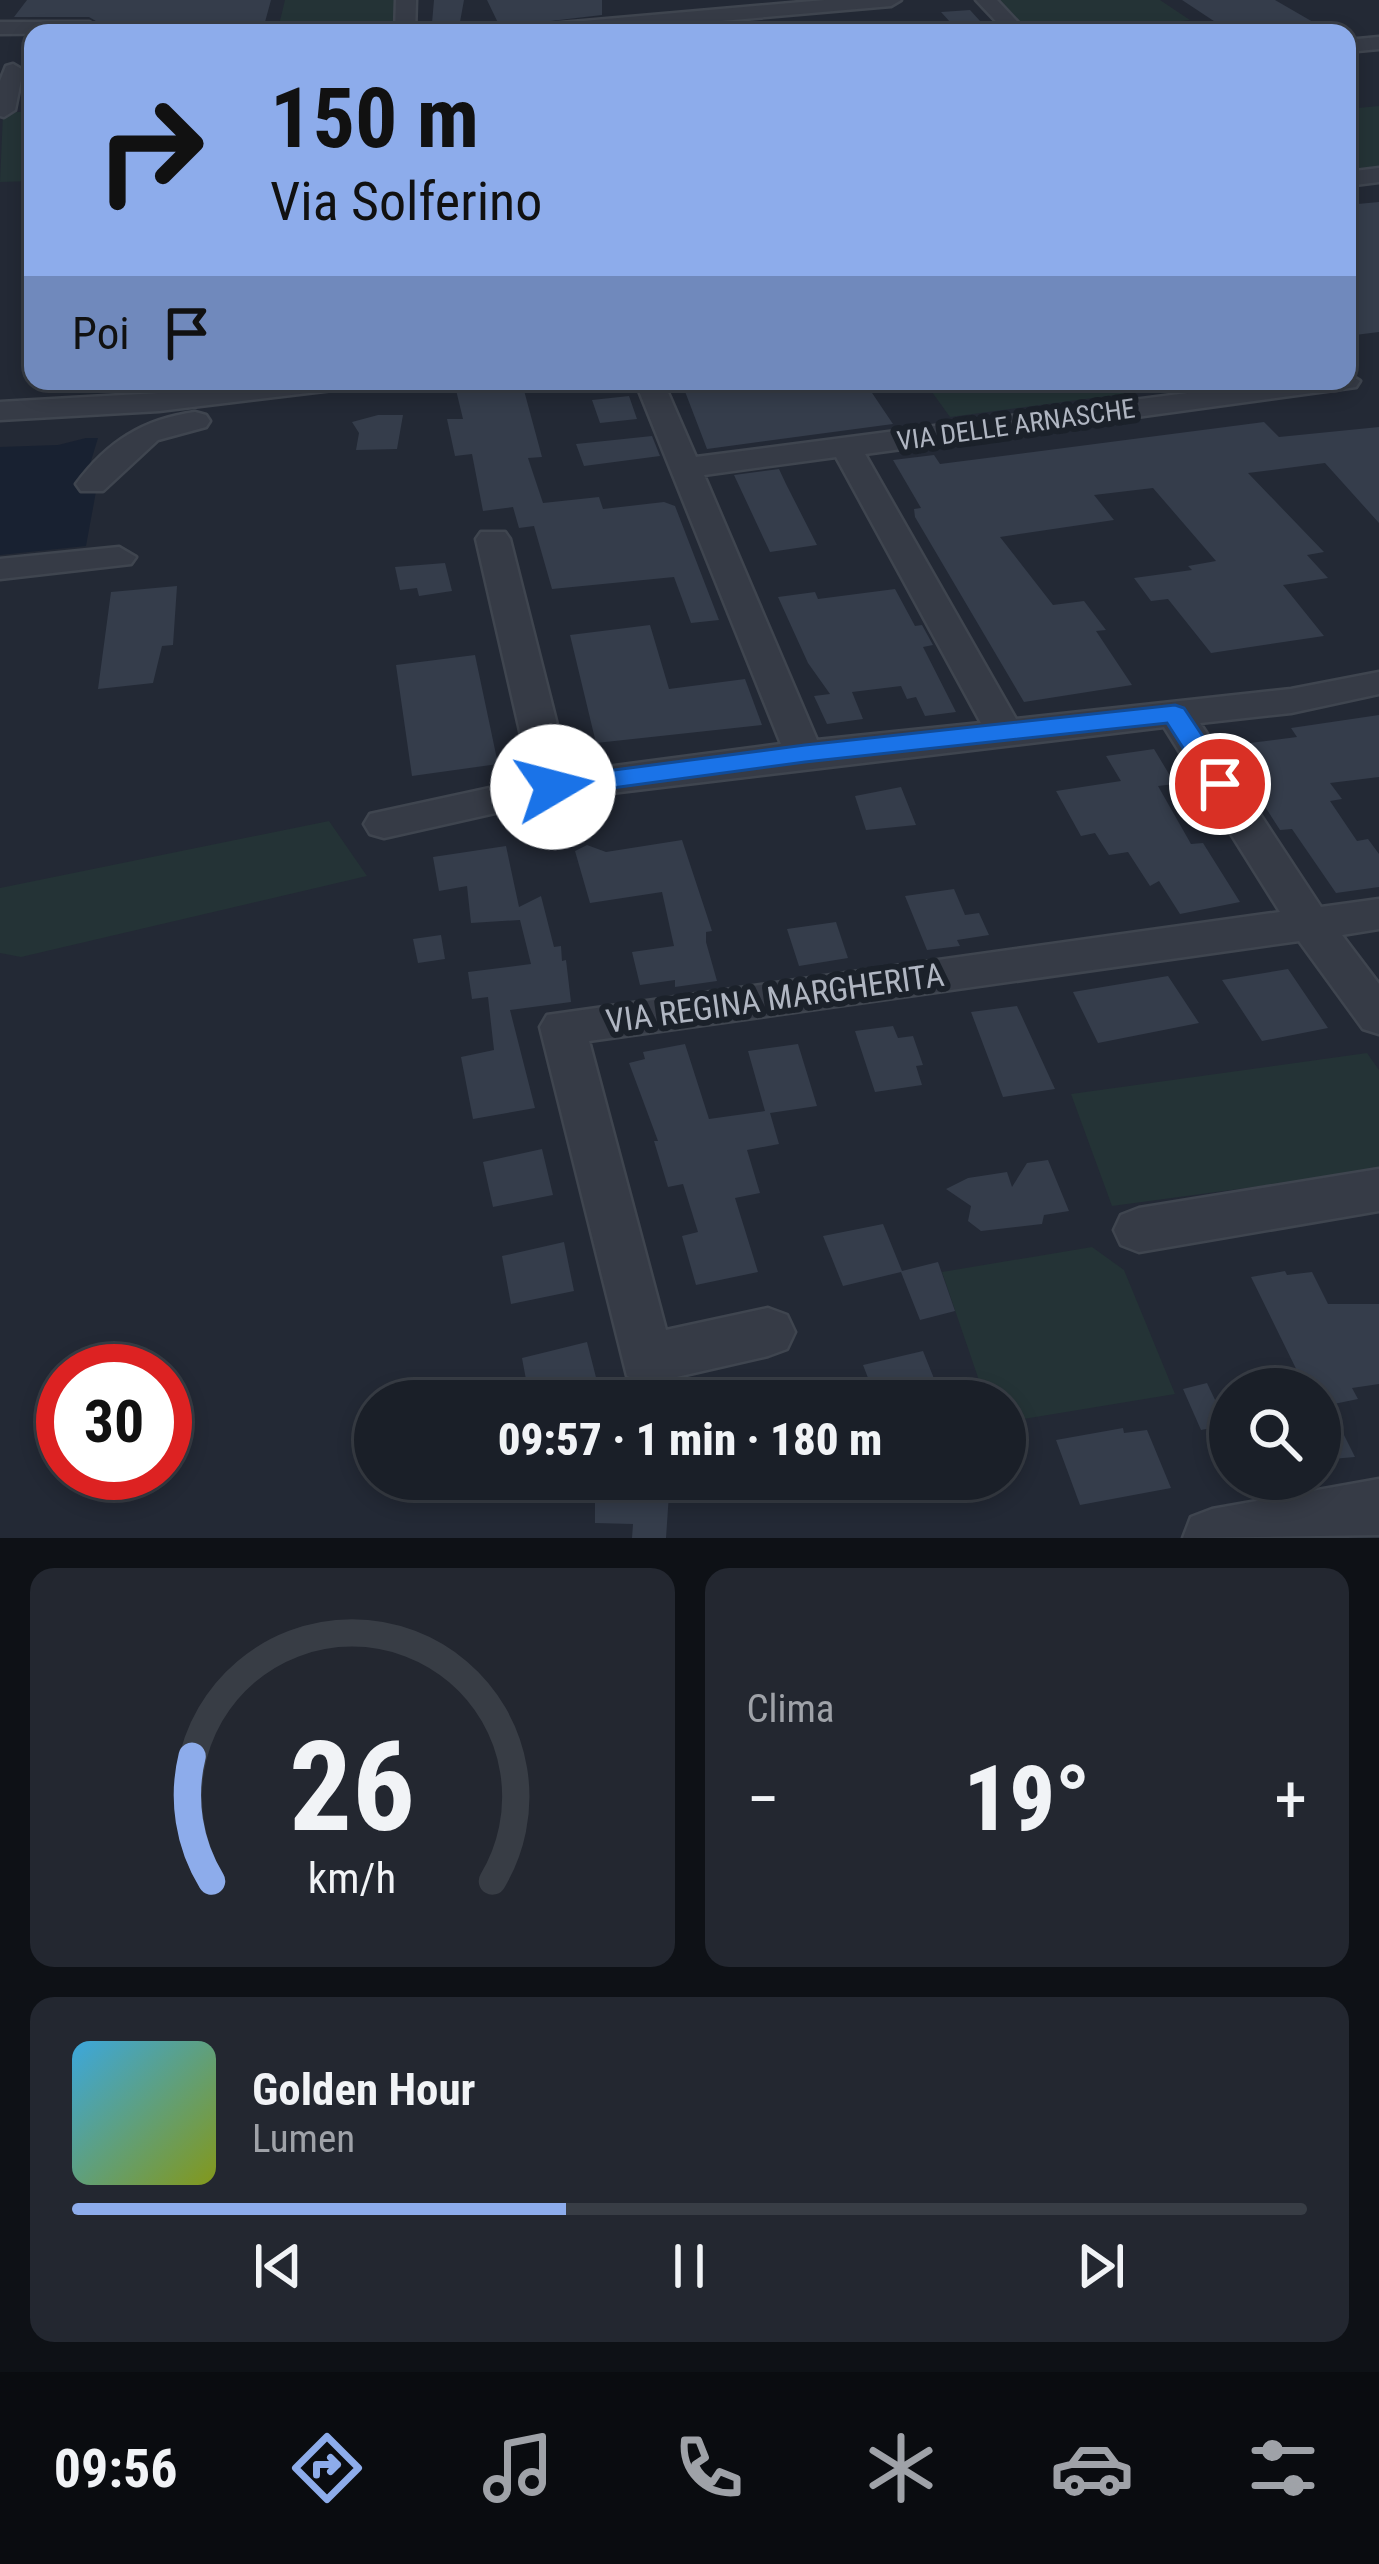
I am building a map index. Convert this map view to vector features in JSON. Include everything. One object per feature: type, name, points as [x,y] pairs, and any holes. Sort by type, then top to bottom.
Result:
[{"type":"street","points":[[654,24],[823,3],[891,0]]},
{"type":"street","points":[[986,0],[1009,24]]},
{"type":"street","points":[[823,3],[846,24]]},
{"type":"street","points":[[4,110],[15,69]]},
{"type":"street","points":[[0,411],[276,390]]},
{"type":"street","points":[[92,484],[149,429],[235,417],[284,390]]},
{"type":"street","points":[[653,390],[805,754]]},
{"type":"street","name":"VIA DELLE ARNASCHE","points":[[686,468],[1278,390]]},
{"type":"street","points":[[846,447],[1005,732]]},
{"type":"street","points":[[493,539],[553,787]]},
{"type":"street","points":[[0,569],[119,557]]},
{"type":"street","points":[[384,824],[553,787],[1307,699],[1379,682]]},
{"type":"street","points":[[1175,714],[1310,924],[1379,1018]]},
{"type":"street","name":"VIA REGINA MARGHERITA","points":[[768,1332],[646,1359],[563,1027],[1379,914]]},
{"type":"street","points":[[1139,1231],[1379,1190]]},
{"type":"street","points":[[1212,1538],[1379,1507]]},
{"type":"shaded area","points":[[285,0],[396,0],[393,24],[279,24]]},
{"type":"shaded area","points":[[998,0],[1160,0],[1190,20],[1156,24],[1021,24]]},
{"type":"shaded area","points":[[1379,106],[1379,166],[1356,169],[1356,108]]},
{"type":"shaded area","points":[[24,112],[24,181],[0,182],[3,113]]},
{"type":"shaded area","points":[[930,390],[1152,390],[950,417]]},
{"type":"shaded area","points":[[329,821],[367,876],[21,957],[0,953],[0,888]]},
{"type":"shaded area","points":[[1367,1053],[1379,1070],[1379,1170],[1112,1206],[1071,1094]]},
{"type":"shaded area","points":[[1092,1247],[1124,1270],[1175,1394],[1026,1419],[1026,1380],[979,1380],[942,1272]]},
{"type":"water","points":[[98,438],[88,471],[97,486],[86,546],[0,555],[0,447],[58,445]]},
{"type":"building","points":[[27,0],[271,0],[264,24],[101,24],[89,17],[14,17]]},
{"type":"building","points":[[434,0],[464,0],[460,22],[432,23]]},
{"type":"building","points":[[487,0],[602,0],[602,15],[499,24]]},
{"type":"building","points":[[1182,0],[1275,0],[1316,24],[1218,24]]},
{"type":"building","points":[[970,10],[983,24],[952,24],[941,12]]},
{"type":"building","points":[[1379,202],[1379,332],[1356,335],[1356,204]]},
{"type":"building","points":[[456,390],[524,390],[542,457],[528,458],[543,503],[599,497],[603,509],[664,502],[675,506],[719,620],[691,623],[674,577],[552,589],[534,526],[519,528],[513,507],[483,511],[472,454],[455,456],[447,419],[463,419]]},
{"type":"building","points":[[684,390],[870,390],[893,424],[707,449]]},
{"type":"building","points":[[629,396],[637,419],[600,423],[592,400]]},
{"type":"building","points":[[403,415],[397,449],[356,450],[359,433],[352,422]]},
{"type":"building","points":[[1264,422],[1279,437],[1379,427],[1379,523],[1325,463],[1248,473],[1324,552],[1307,555],[1328,578],[1283,585],[1324,636],[1211,653],[1168,599],[1151,601],[1134,578],[1192,570],[1188,566],[1216,561],[1153,488],[1094,495],[1114,520],[1000,537],[1053,605],[1084,601],[1106,630],[1096,631],[1132,685],[1024,702],[915,517],[914,509],[921,508],[893,460],[934,455],[940,464]]},
{"type":"building","points":[[652,436],[660,456],[584,466],[576,444]]},
{"type":"building","points":[[779,469],[817,545],[770,552],[734,475]]},
{"type":"building","points":[[445,563],[452,591],[419,596],[417,588],[400,590],[395,567]]},
{"type":"building","points":[[177,586],[173,645],[162,646],[153,683],[98,689],[111,592]]},
{"type":"building","points":[[895,589],[915,626],[922,625],[933,645],[923,647],[956,712],[925,716],[916,697],[907,699],[901,686],[852,692],[863,719],[827,724],[814,696],[830,694],[808,663],[778,597],[815,592],[818,599]]},
{"type":"building","points":[[650,625],[669,689],[745,679],[762,725],[596,743],[570,635]]},
{"type":"building","points":[[475,655],[498,764],[412,776],[396,665]]},
{"type":"building","points":[[1379,715],[1379,777],[1330,783],[1342,799],[1330,801],[1357,841],[1368,839],[1379,854],[1379,887],[1336,893],[1292,829],[1280,830],[1226,746],[1297,737],[1291,728]]},
{"type":"building","points":[[1154,749],[1175,784],[1158,786],[1191,844],[1203,843],[1240,902],[1180,914],[1159,881],[1150,886],[1128,852],[1109,855],[1095,833],[1081,836],[1056,791],[1121,781],[1106,756]]},
{"type":"building","points":[[901,787],[916,825],[866,830],[855,796]]},
{"type":"building","points":[[682,840],[712,931],[706,932],[706,942],[717,981],[675,987],[675,980],[640,985],[632,952],[674,946],[662,892],[590,903],[575,851],[587,845],[606,852]]},
{"type":"building","points":[[506,846],[519,907],[541,896],[554,947],[561,946],[562,961],[566,960],[571,1002],[510,1010],[535,1108],[473,1119],[461,1057],[494,1050],[488,997],[472,999],[468,972],[531,964],[520,920],[471,923],[467,886],[439,891],[433,857]]},
{"type":"building","points":[[954,889],[965,915],[979,913],[989,935],[957,940],[960,946],[927,950],[905,896]]},
{"type":"building","points":[[836,922],[848,958],[799,966],[787,929]]},
{"type":"building","points":[[441,935],[445,959],[418,963],[413,939]]},
{"type":"building","points":[[1288,969],[1328,1028],[1262,1041],[1222,980]]},
{"type":"building","points":[[1168,976],[1199,1023],[1098,1043],[1073,992]]},
{"type":"building","points":[[1017,1006],[1055,1089],[1003,1097],[971,1012]]},
{"type":"building","points":[[893,1026],[898,1038],[913,1036],[923,1065],[916,1066],[922,1085],[875,1092],[855,1031]]},
{"type":"building","points":[[685,1044],[709,1119],[765,1111],[748,1051],[798,1044],[817,1106],[770,1113],[779,1144],[747,1150],[760,1193],[735,1198],[758,1272],[696,1285],[682,1236],[698,1232],[683,1184],[668,1187],[654,1141],[658,1141],[629,1063],[645,1059],[643,1052]]},
{"type":"building","points":[[542,1149],[553,1195],[493,1207],[483,1162]]},
{"type":"building","points":[[1048,1160],[1069,1211],[1044,1215],[1042,1224],[981,1231],[968,1221],[971,1206],[946,1189],[968,1178],[1007,1172],[1012,1187],[1027,1163]]},
{"type":"building","points":[[883,1224],[902,1271],[938,1262],[955,1311],[920,1320],[901,1272],[843,1286],[823,1236]]},
{"type":"building","points":[[564,1242],[574,1291],[511,1304],[502,1256]]},
{"type":"building","points":[[1312,1272],[1328,1304],[1379,1304],[1379,1384],[1352,1388],[1358,1399],[1341,1403],[1341,1368],[1296,1368],[1251,1277]]},
{"type":"building","points":[[587,1342],[597,1380],[526,1380],[522,1358]]},
{"type":"building","points":[[923,1351],[935,1380],[869,1380],[863,1365]]},
{"type":"building","points":[[1207,1383],[1209,1428],[1201,1430],[1183,1389]]},
{"type":"building","points":[[1123,1428],[1124,1433],[1147,1430],[1171,1488],[1080,1505],[1056,1440]]},
{"type":"building","points":[[1341,1429],[1355,1457],[1341,1458]]},
{"type":"building","points":[[579,1500],[669,1500],[666,1538],[632,1538],[633,1524],[595,1523],[595,1502]]},
{"type":"route","points":[[553,787],[1175,714],[1220,784]]}]
